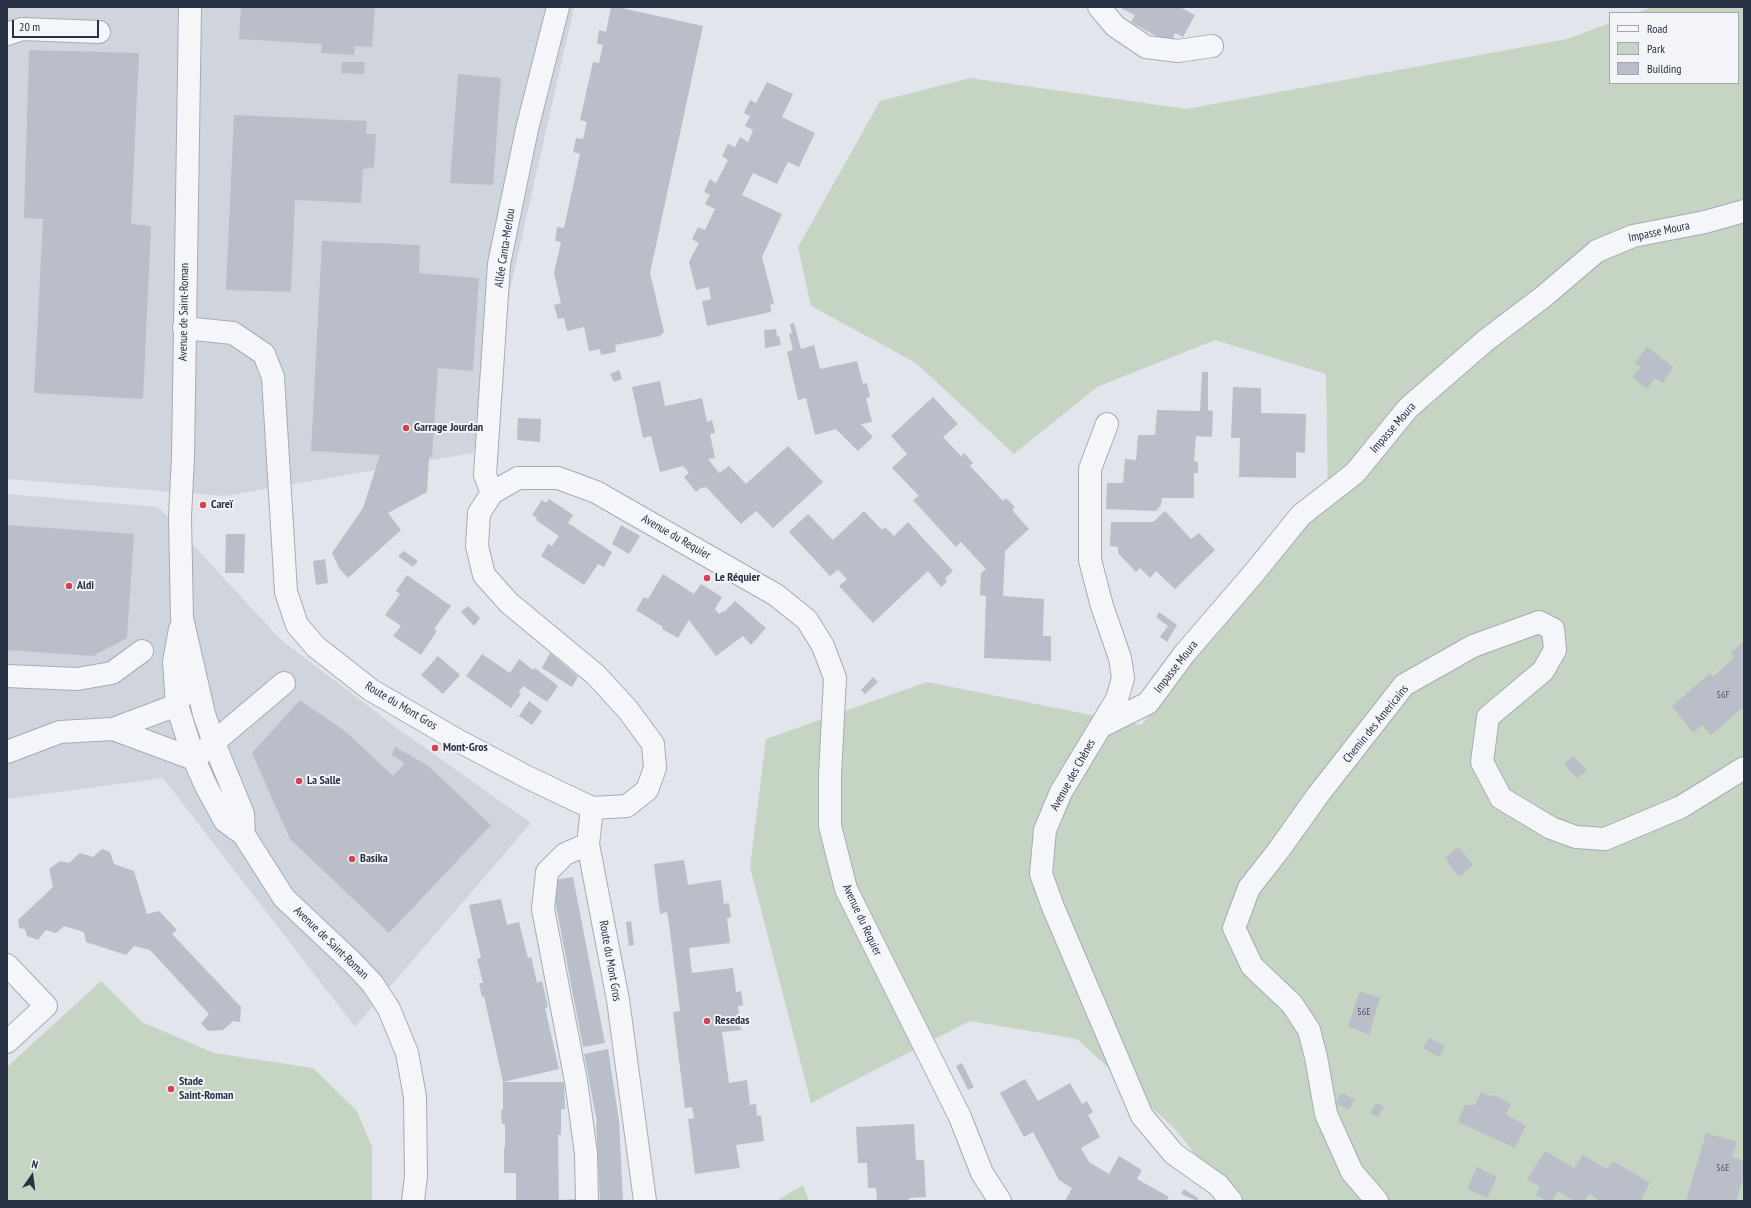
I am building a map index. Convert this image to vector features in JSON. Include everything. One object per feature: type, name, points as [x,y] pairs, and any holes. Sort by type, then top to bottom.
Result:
[{"type":"street","name":"Avenue de Saint-Roman","points":[[190,7],[183,457],[180,517],[182,618],[204,714],[214,743],[243,814],[244,835]]},
{"type":"street","name":"Allée Canta-Merlou","points":[[492,493],[485,475],[499,264],[527,129],[558,7]]},
{"type":"street","points":[[1099,7],[1116,26],[1146,47],[1178,51],[1212,46]]},
{"type":"street","points":[[7,34],[22,29],[99,32]]},
{"type":"street","name":"Impasse Moura","points":[[1100,727],[1148,703],[1185,653],[1254,573],[1301,515],[1355,473],[1408,408],[1485,341],[1543,297],[1598,250],[1633,236],[1705,222],[1744,211]]},
{"type":"street","name":"Route du Mont Gros","points":[[184,328],[233,333],[264,354],[273,377],[286,592],[297,625],[316,647],[370,690],[457,740],[527,777],[592,808],[588,844],[618,1000],[645,1201]]},
{"type":"street","name":"Avenue des Chênes","points":[[1107,424],[1090,469],[1090,560],[1102,606],[1120,658],[1123,678],[1117,699],[1061,792],[1045,830],[1042,874],[1053,907],[1142,1116],[1174,1154],[1218,1185],[1231,1201]]},
{"type":"street","name":"Avenue du Requier","points":[[592,808],[627,806],[647,790],[655,768],[653,744],[628,710],[596,675],[509,603],[484,575],[477,546],[479,513],[492,493],[518,478],[558,478],[596,492],[776,595],[807,620],[823,646],[835,678],[830,776],[830,826],[846,889],[960,1117],[982,1173],[1000,1201]]},
{"type":"street","name":"Avenue de Saint-Roman","points":[[182,618],[174,662],[177,705],[194,759],[225,821],[244,835],[284,898],[352,962],[372,984],[389,1009],[407,1053],[415,1097],[416,1176],[413,1201]]},
{"type":"street","name":"Chemin des Americains","points":[[1377,1201],[1352,1172],[1326,1114],[1309,1030],[1292,1004],[1252,966],[1234,928],[1249,888],[1278,851],[1318,795],[1404,685],[1473,646],[1539,622],[1552,629],[1555,650],[1543,671],[1488,717],[1482,762],[1501,798],[1551,828],[1576,837],[1605,839],[1681,807],[1744,768]]},
{"type":"street","points":[[7,676],[77,680],[112,673],[142,651]]},
{"type":"street","points":[[7,752],[60,732],[113,729],[177,705],[194,672]]},
{"type":"street","points":[[113,729],[194,759],[284,683]]},
{"type":"street","points":[[587,1201],[586,1153],[576,1081],[543,909],[548,872],[565,854],[588,844]]},
{"type":"street","points":[[7,965],[46,1006],[7,1042]]},
{"type":"shaded area","points":[[7,7],[574,7],[473,453],[225,496],[7,479]]},
{"type":"shaded area","points":[[7,494],[158,507],[281,640],[401,731],[531,823],[355,1027],[163,778],[7,799]]},
{"type":"green space","points":[[1652,7],[1744,7],[1744,1201],[1233,1201],[1174,1128],[1077,1039],[970,1021],[811,1103],[750,867],[766,739],[927,682],[1141,725],[1328,499],[1326,374],[1215,340],[1097,387],[1014,454],[916,363],[811,306],[798,247],[880,101],[970,78],[1186,109],[1567,39],[1609,23],[1609,84],[1739,84],[1739,12],[1639,12]]},
{"type":"green space","name":"Stade Saint-Roman","points":[[101,981],[142,1022],[214,1053],[313,1068],[357,1111],[372,1147],[372,1201],[7,1201],[7,1067]]},
{"type":"green space","points":[[803,1185],[809,1201],[776,1201]]},
{"type":"building","points":[[241,7],[375,7],[372,47],[355,46],[354,55],[321,53],[322,44],[239,39]]},
{"type":"building","points":[[611,7],[617,7],[703,26],[650,273],[664,332],[660,336],[615,345],[616,352],[601,355],[600,349],[589,351],[584,327],[567,331],[564,318],[558,319],[554,305],[561,303],[554,273],[561,242],[555,241],[557,227],[564,228],[580,154],[573,152],[576,138],[583,139],[587,122],[580,120],[593,62],[599,63],[603,45],[597,44],[599,30],[606,32]]},
{"type":"building","points":[[1123,7],[1180,7],[1195,15],[1183,37],[1175,33],[1170,44],[1131,22],[1135,15],[1122,9]]},
{"type":"building","points":[[29,50],[139,53],[131,224],[151,226],[143,399],[34,393],[43,219],[24,218]]},
{"type":"building","points":[[342,62],[365,62],[364,74],[341,73]]},
{"type":"building","points":[[458,74],[501,78],[493,185],[450,183]]},
{"type":"building","points":[[767,82],[793,94],[782,117],[815,133],[799,167],[788,162],[777,184],[753,173],[742,195],[782,214],[762,257],[774,303],[770,305],[771,312],[707,326],[702,301],[711,299],[709,287],[696,290],[689,262],[699,243],[692,239],[698,227],[705,230],[715,209],[705,204],[710,195],[704,192],[710,179],[716,183],[728,160],[722,156],[728,144],[735,147],[740,137],[748,142],[753,130],[745,126],[750,116],[744,113],[750,100],[756,103]]},
{"type":"building","points":[[234,115],[367,121],[366,134],[376,134],[374,168],[363,169],[361,203],[295,200],[291,292],[226,290]]},
{"type":"building","points":[[322,241],[420,245],[419,273],[479,278],[473,371],[438,368],[432,457],[429,458],[427,492],[388,513],[401,530],[348,578],[339,568],[332,553],[363,508],[380,455],[311,451]]},
{"type":"building","points":[[794,323],[801,349],[814,345],[820,369],[857,361],[863,384],[867,383],[870,397],[866,398],[872,422],[861,424],[873,437],[858,451],[836,429],[815,435],[806,398],[798,400],[787,352],[793,350],[789,334],[792,333],[790,324]]},
{"type":"building","points":[[776,329],[777,337],[779,336],[781,345],[765,348],[764,330]]},
{"type":"building","points":[[1647,347],[1673,367],[1663,383],[1655,378],[1647,389],[1632,377],[1641,367],[1635,363]]},
{"type":"building","points":[[619,370],[622,379],[614,382],[610,374]]},
{"type":"building","points":[[1202,372],[1208,372],[1208,410],[1213,411],[1212,437],[1196,436],[1194,461],[1198,462],[1198,473],[1194,473],[1194,498],[1162,498],[1161,505],[1156,511],[1106,509],[1107,483],[1123,483],[1125,459],[1136,460],[1138,435],[1155,435],[1157,410],[1200,411]]},
{"type":"building","points":[[660,381],[665,406],[702,398],[707,422],[712,420],[715,433],[710,434],[715,458],[708,459],[719,473],[729,466],[746,484],[788,446],[823,482],[773,528],[756,511],[741,524],[706,487],[702,487],[696,492],[684,477],[689,473],[683,466],[660,472],[651,436],[643,438],[632,387]]},
{"type":"building","points":[[1233,387],[1261,388],[1261,413],[1306,414],[1305,453],[1296,452],[1296,478],[1239,477],[1240,438],[1231,438]]},
{"type":"building","points":[[933,397],[958,424],[943,437],[961,456],[964,453],[973,463],[970,466],[1003,501],[1006,498],[1015,507],[1012,510],[1029,529],[1005,551],[1003,596],[1044,599],[1043,636],[1051,636],[1051,661],[984,658],[986,596],[980,595],[981,573],[986,569],[961,542],[956,547],[913,500],[919,496],[892,468],[907,454],[891,436]]},
{"type":"building","points":[[518,418],[541,419],[540,442],[517,440]]},
{"type":"building","points":[[549,499],[573,515],[568,523],[612,552],[604,567],[598,564],[584,585],[541,556],[548,544],[552,546],[559,536],[536,520],[537,518],[532,515],[542,500],[546,503]]},
{"type":"building","points":[[864,511],[882,530],[885,527],[894,536],[908,522],[953,571],[945,579],[947,582],[941,587],[928,571],[873,623],[839,586],[847,579],[838,570],[830,576],[789,532],[808,514],[833,540]]},
{"type":"building","points":[[1165,511],[1191,539],[1199,533],[1215,550],[1175,589],[1156,571],[1150,578],[1140,568],[1136,572],[1118,553],[1118,547],[1110,546],[1111,522],[1153,522]]},
{"type":"building","name":"Aldi","points":[[7,525],[134,534],[127,638],[93,656],[7,650]]},
{"type":"building","points":[[621,525],[640,536],[629,554],[612,544]]},
{"type":"building","points":[[226,534],[245,534],[244,573],[225,573]]},
{"type":"building","points":[[404,551],[418,561],[413,567],[398,556]]},
{"type":"building","points":[[325,559],[328,583],[316,585],[313,561]]},
{"type":"building","points":[[663,574],[694,594],[701,584],[722,597],[715,609],[719,614],[723,611],[724,612],[735,601],[766,628],[751,645],[743,636],[716,656],[689,620],[678,638],[662,629],[663,627],[636,610],[644,597],[648,599]]},
{"type":"building","points":[[407,575],[451,606],[434,629],[437,631],[421,655],[393,636],[401,626],[385,615],[400,594],[396,591]]},
{"type":"building","points":[[468,606],[480,618],[474,626],[461,612]]},
{"type":"building","points":[[1159,612],[1177,625],[1167,642],[1160,637],[1168,626],[1156,617]]},
{"type":"building","points":[[1744,641],[1744,711],[1742,708],[1711,735],[1702,725],[1693,733],[1672,706],[1710,673],[1713,677],[1734,658],[1731,653]]},
{"type":"building","points":[[550,653],[578,677],[572,687],[542,668]]},
{"type":"building","points":[[482,654],[510,673],[519,659],[533,670],[535,668],[558,686],[547,702],[523,686],[519,692],[521,694],[511,708],[466,676]]},
{"type":"building","points":[[438,656],[460,675],[443,694],[421,675]]},
{"type":"building","points":[[873,677],[878,682],[865,694],[861,690]]},
{"type":"building","points":[[300,700],[346,732],[393,776],[405,763],[392,755],[395,747],[427,765],[491,825],[389,933],[290,839],[252,753]]},
{"type":"building","points":[[529,701],[542,711],[532,725],[519,716]]},
{"type":"building","points":[[1573,756],[1587,770],[1577,778],[1564,764]]},
{"type":"building","points":[[1459,847],[1473,865],[1459,877],[1445,858]]},
{"type":"building","points":[[102,849],[110,852],[114,864],[134,871],[147,914],[159,911],[177,930],[172,934],[241,1007],[240,1022],[233,1021],[223,1030],[208,1031],[201,1023],[209,1014],[150,950],[134,946],[126,955],[86,942],[84,932],[64,926],[56,933],[46,930],[38,940],[27,936],[25,929],[19,928],[18,920],[53,887],[49,869],[60,861],[69,863],[80,853],[93,857]]},
{"type":"building","name":"Resedas","points":[[684,860],[688,885],[721,880],[724,904],[729,903],[731,917],[727,918],[730,943],[689,948],[692,973],[733,968],[736,992],[741,991],[743,1005],[738,1006],[741,1030],[722,1032],[729,1083],[747,1080],[750,1105],[756,1104],[757,1116],[761,1115],[764,1141],[736,1145],[740,1168],[695,1174],[688,1119],[694,1118],[692,1107],[685,1108],[673,1012],[680,1011],[669,924],[667,912],[660,914],[654,864]]},
{"type":"building","points":[[573,877],[605,1043],[583,1047],[553,890],[557,889],[555,880]]},
{"type":"building","points":[[501,899],[507,925],[519,922],[528,958],[531,957],[537,983],[542,981],[548,1007],[545,1008],[559,1069],[503,1082],[484,996],[482,997],[479,983],[483,983],[477,959],[481,958],[469,905]]},
{"type":"building","points":[[631,921],[634,945],[629,946],[626,922]]},
{"type":"building","points":[[1360,991],[1380,998],[1369,1035],[1348,1026]]},
{"type":"building","points":[[1429,1038],[1445,1046],[1439,1057],[1423,1048]]},
{"type":"building","points":[[608,1049],[619,1121],[623,1201],[600,1201],[597,1122],[584,1054]]},
{"type":"building","points":[[962,1063],[974,1087],[968,1090],[956,1066]]},
{"type":"building","points":[[1025,1079],[1038,1101],[1070,1083],[1082,1104],[1087,1101],[1093,1112],[1088,1115],[1100,1137],[1081,1148],[1089,1162],[1109,1174],[1119,1156],[1142,1170],[1137,1179],[1169,1197],[1166,1201],[1065,1201],[1072,1188],[1059,1180],[1033,1132],[1024,1137],[1000,1093]]},
{"type":"building","points":[[503,1082],[564,1082],[565,1109],[561,1109],[561,1135],[558,1135],[559,1201],[516,1201],[516,1173],[504,1173],[505,1124],[502,1124],[501,1110],[503,1110]]},
{"type":"building","points":[[1481,1092],[1492,1097],[1494,1095],[1511,1104],[1506,1115],[1526,1125],[1515,1148],[1458,1122],[1465,1105],[1475,1105]]},
{"type":"building","points":[[1341,1093],[1355,1099],[1349,1109],[1336,1104]]},
{"type":"building","points":[[1376,1103],[1384,1107],[1378,1117],[1370,1113]]},
{"type":"building","points":[[914,1124],[916,1160],[924,1160],[926,1197],[909,1198],[909,1201],[877,1201],[876,1188],[868,1188],[867,1163],[858,1163],[856,1127]]},
{"type":"building","points":[[1706,1133],[1737,1142],[1732,1157],[1744,1161],[1744,1176],[1736,1201],[1686,1201]]},
{"type":"building","points":[[1545,1151],[1574,1168],[1583,1155],[1607,1169],[1613,1161],[1650,1183],[1641,1200],[1644,1201],[1600,1201],[1589,1193],[1585,1201],[1574,1201],[1558,1191],[1552,1201],[1547,1201],[1536,1195],[1540,1187],[1527,1179]]},
{"type":"building","points":[[1477,1167],[1497,1177],[1487,1198],[1467,1189]]},
{"type":"building","points":[[1184,1189],[1198,1198],[1197,1201],[1181,1194]]},
{"type":"building","points":[[575,1199],[575,1201],[559,1201],[559,1200]]},
{"type":"place","name":"Garrage Jourdan","points":[[406,428]]},
{"type":"place","name":"Careï","points":[[203,505]]},
{"type":"place","name":"Le Réquier","points":[[707,578]]},
{"type":"place","name":"Aldi","points":[[69,586]]},
{"type":"place","name":"Mont-Gros","points":[[435,748]]},
{"type":"place","name":"La Salle","points":[[299,781]]},
{"type":"place","name":"Basika","points":[[352,859]]},
{"type":"place","name":"Resedas","points":[[707,1021]]},
{"type":"place","name":"Stade Saint-Roman","points":[[171,1089]]}]
